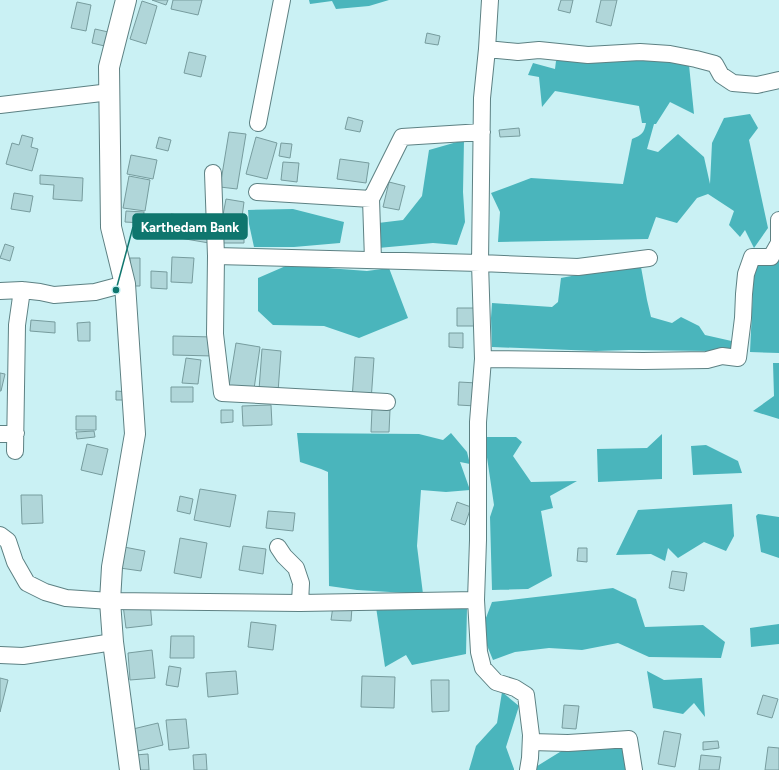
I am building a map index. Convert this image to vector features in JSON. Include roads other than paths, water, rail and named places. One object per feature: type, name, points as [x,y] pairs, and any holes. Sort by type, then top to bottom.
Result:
[{"type":"main road","points":[[126,0],[109,67],[111,227],[125,284],[135,434],[112,567],[110,601],[113,642],[130,770]]},
{"type":"street","points":[[258,123],[282,0]]},
{"type":"street","points":[[490,0],[482,98],[480,263],[483,359],[478,422],[478,540],[476,600],[479,652],[483,668],[496,682],[515,688],[526,695],[531,736],[528,770]]},
{"type":"street","points":[[487,49],[518,52],[539,50],[588,55],[640,52],[670,54],[715,64],[721,75],[733,83],[757,85],[779,80]]},
{"type":"street","points":[[0,105],[110,92]]},
{"type":"street","points":[[373,260],[371,199],[402,137],[482,132]]},
{"type":"street","points":[[213,173],[216,256],[215,334],[222,393],[387,402]]},
{"type":"street","points":[[257,192],[371,199]]},
{"type":"street","points":[[483,359],[643,361],[707,360],[722,356],[738,358],[746,274],[752,257],[771,257],[778,243],[779,220]]},
{"type":"street","points":[[216,256],[578,267],[649,258]]},
{"type":"street","points":[[0,291],[22,290],[54,295],[94,292],[125,284]]},
{"type":"street","points":[[15,451],[17,325],[22,290]]},
{"type":"street","points":[[0,434],[16,433]]},
{"type":"street","points":[[0,535],[8,541],[15,562],[27,582],[45,592],[66,598],[110,601],[300,603],[476,600]]},
{"type":"street","points":[[278,547],[284,556],[296,568],[301,583],[300,603]]},
{"type":"street","points":[[0,655],[23,656],[113,642]]},
{"type":"street","points":[[530,742],[568,743],[629,739],[634,770]]},
{"type":"water","points":[[309,0],[389,0],[369,6],[336,9],[332,1],[310,4]]},
{"type":"water","points":[[671,54],[689,65],[694,114],[670,102],[656,124],[654,124],[647,149],[658,152],[678,134],[704,157],[710,184],[712,143],[724,118],[750,114],[758,128],[749,140],[768,228],[754,248],[745,230],[740,237],[729,225],[734,211],[708,194],[697,198],[677,223],[656,217],[648,239],[498,242],[500,212],[491,193],[531,178],[623,184],[632,139],[642,133],[646,123],[642,123],[639,106],[555,91],[542,107],[539,77],[528,75],[533,63],[555,69],[556,61]]},
{"type":"water","points":[[464,140],[463,192],[465,222],[457,245],[433,243],[378,248],[378,223],[403,220],[422,196],[429,150]]},
{"type":"water","points":[[293,209],[344,222],[340,243],[294,247],[254,247],[249,224],[248,210]]},
{"type":"water","points":[[764,259],[779,260],[779,353],[750,352],[754,268]]},
{"type":"water","points":[[288,265],[367,271],[389,268],[408,318],[359,338],[324,326],[273,325],[258,311],[258,278]]},
{"type":"water","points":[[641,267],[651,317],[672,323],[681,317],[699,326],[705,335],[736,342],[737,351],[596,351],[492,347],[492,303],[552,307],[558,302],[561,278],[587,273]]},
{"type":"water","points":[[773,363],[779,363],[779,419],[753,411],[774,396]]},
{"type":"water","points":[[297,433],[419,434],[443,440],[451,433],[467,452],[470,464],[460,462],[470,490],[446,492],[421,490],[417,546],[423,594],[357,590],[329,586],[328,472],[300,462]]},
{"type":"water","points":[[662,434],[662,479],[598,482],[597,449],[647,448]]},
{"type":"water","points":[[484,437],[516,437],[522,442],[513,456],[531,482],[577,481],[550,496],[553,508],[541,511],[552,576],[528,589],[492,590],[490,517],[494,505]]},
{"type":"water","points":[[706,445],[738,461],[742,473],[693,475],[691,446]]},
{"type":"water","points":[[732,504],[734,536],[726,551],[704,542],[678,558],[668,548],[665,561],[651,554],[616,555],[638,510]]},
{"type":"water","points":[[758,514],[779,517],[779,558],[761,552],[756,516]]},
{"type":"water","points":[[613,588],[636,599],[645,627],[703,625],[725,642],[721,658],[649,657],[618,643],[582,650],[549,648],[515,652],[493,660],[481,631],[492,602]]},
{"type":"water","points":[[376,607],[467,608],[466,654],[412,665],[406,655],[385,667]]},
{"type":"water","points":[[779,624],[779,644],[751,647],[750,628]]},
{"type":"water","points":[[647,671],[664,680],[702,678],[705,717],[694,703],[683,714],[653,708]]},
{"type":"water","points":[[502,692],[519,706],[506,747],[514,770],[469,770],[476,746],[497,723]]},
{"type":"water","points":[[568,747],[628,747],[625,770],[534,770],[534,768]]},
{"type":"place","name":"Karthedam Bank","points":[[116,290]]}]
